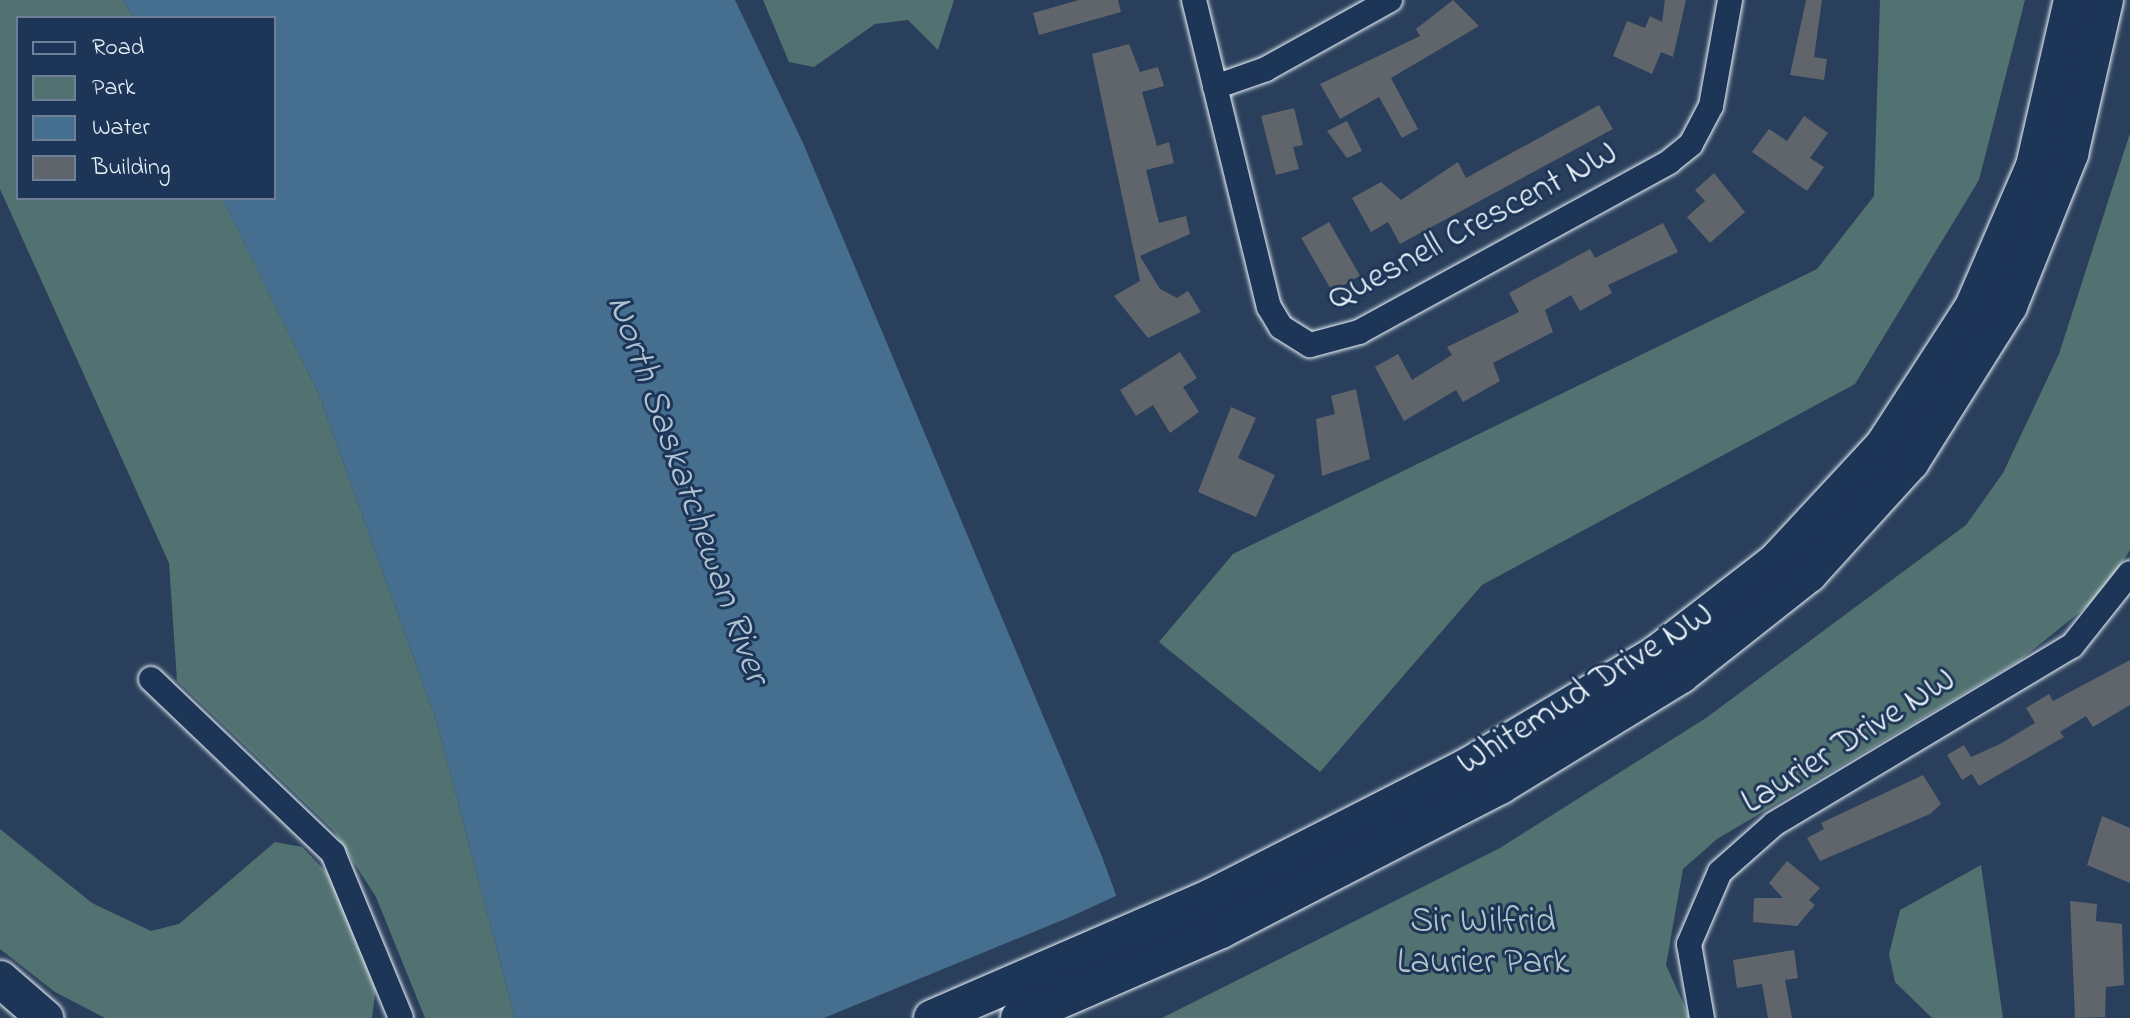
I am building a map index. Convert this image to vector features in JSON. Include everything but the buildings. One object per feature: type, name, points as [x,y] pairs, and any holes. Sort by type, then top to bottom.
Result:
[{"type":"highway","name":"Whitemud Drive NW","points":[[1019,1018],[1216,914],[1644,662],[1734,597],[1810,528],[1916,402],[1973,307],[2034,166],[2072,0]]},
{"type":"highway","name":"Whitemud Drive NW","points":[[932,1018],[1216,914],[1500,786],[1643,700],[1745,628],[1848,535],[1952,406],[2015,294],[2073,142],[2105,0]]},
{"type":"highway","points":[[0,979],[45,1018]]},
{"type":"street","name":"Quesnell Crescent NW","points":[[1194,0],[1269,307],[1290,335],[1320,344],[1359,332],[1635,183],[1691,144],[1711,106],[1730,0]]},
{"type":"street","points":[[1215,87],[1266,69],[1390,0]]},
{"type":"street","name":"Laurier Drive NW","points":[[1702,1018],[1689,944],[1720,872],[1774,824],[2072,646],[2130,573]]},
{"type":"street","points":[[151,679],[333,853],[401,1018]]},
{"type":"green space","points":[[0,0],[124,0],[132,16],[16,16],[16,200],[223,200],[318,392],[437,723],[515,1018],[425,1018],[376,897],[333,830],[177,681],[169,563],[0,189]]},
{"type":"green space","points":[[763,0],[954,0],[938,50],[908,20],[875,24],[814,67],[789,62]]},
{"type":"green space","points":[[1880,0],[2025,0],[1979,180],[1855,384],[1482,585],[1320,772],[1159,642],[1233,554],[1817,269],[1874,196]]},
{"type":"green space","name":"Sir Wilfrid Laurier Park","points":[[2130,133],[2130,550],[2101,595],[2019,661],[1717,839],[1683,869],[1666,965],[1690,1018],[1162,1018],[1500,848],[1706,718],[1966,525],[2003,473],[2059,354]]},
{"type":"green space","points":[[0,829],[92,903],[151,931],[179,924],[275,842],[302,847],[337,883],[376,987],[372,1018],[105,1018],[55,992],[0,949]]},
{"type":"green space","points":[[1981,865],[2003,1018],[1932,1018],[1895,982],[1889,954],[1900,910]]},
{"type":"water","name":"North Saskatchewan River","points":[[124,0],[735,0],[803,143],[1101,854],[1161,1018],[515,1018],[437,723],[318,392],[223,200],[276,200],[276,16],[132,16]]},
{"type":"pier","points":[[1120,894],[1162,1018],[824,1018],[1070,917]]}]
